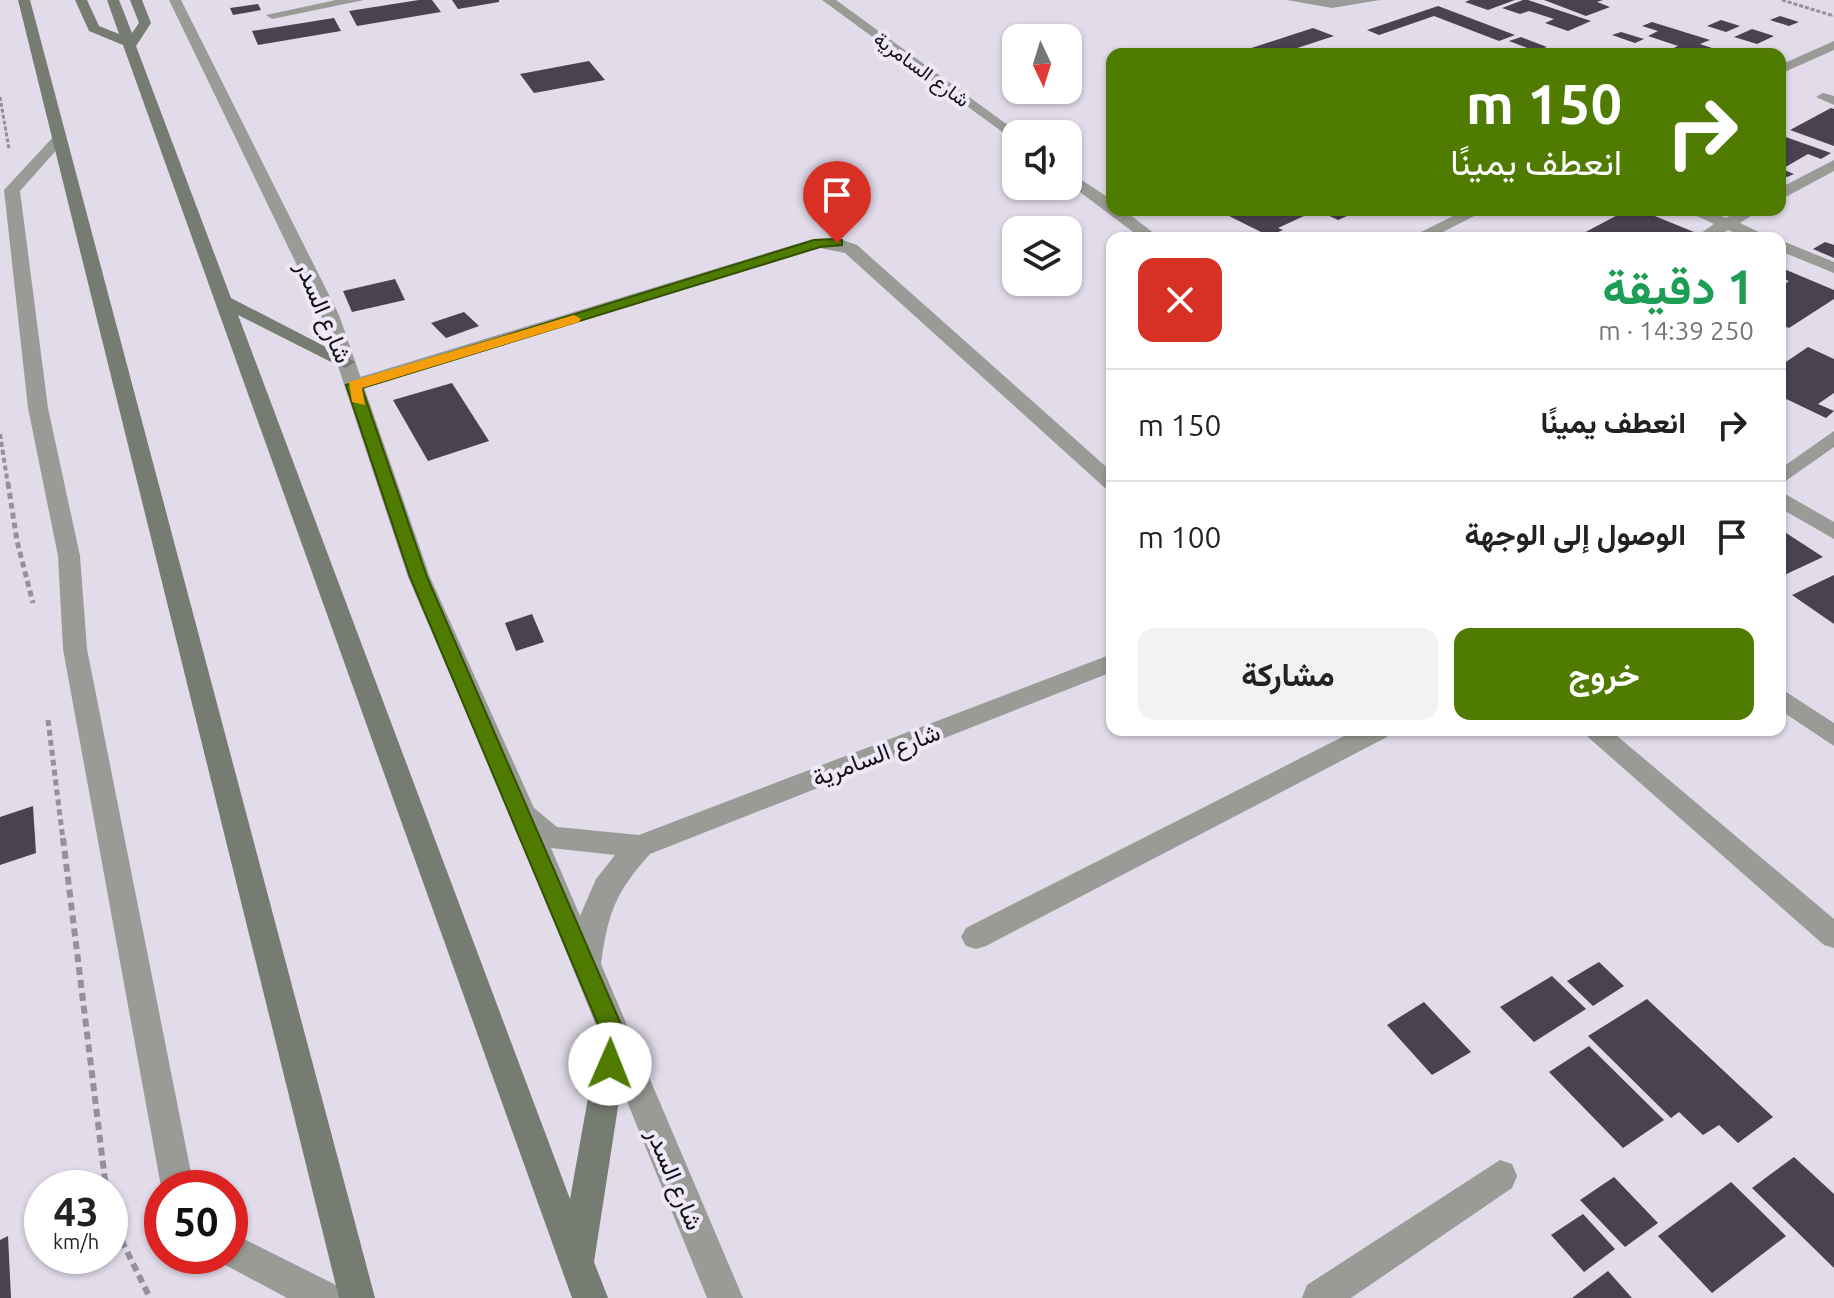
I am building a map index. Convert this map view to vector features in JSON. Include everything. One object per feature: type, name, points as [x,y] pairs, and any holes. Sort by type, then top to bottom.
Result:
[{"type":"main road","points":[[24,0],[357,1298]]},
{"type":"main road","points":[[81,0],[94,28],[131,44]]},
{"type":"main road","points":[[113,0],[590,1298]]},
{"type":"main road","points":[[131,44],[145,23],[136,0]]},
{"type":"main road","points":[[226,302],[346,362]]},
{"type":"main road","points":[[577,1264],[614,1036]]},
{"type":"street","name":"شارع السدر","points":[[175,0],[330,315],[419,577],[523,814],[725,1298]]},
{"type":"street","points":[[272,15],[358,0]]},
{"type":"street","name":"شارع السامرية","points":[[828,0],[1002,128]]},
{"type":"street","points":[[1293,0],[1332,4],[1374,0]]},
{"type":"street","points":[[1786,67],[1834,45]]},
{"type":"street","points":[[60,138],[12,190],[38,408],[69,556],[78,664],[174,1170]]},
{"type":"street","points":[[1786,192],[1834,165]]},
{"type":"street","points":[[1082,186],[1106,204]]},
{"type":"street","points":[[1122,216],[1144,232]]},
{"type":"street","points":[[1430,232],[1465,216]]},
{"type":"street","points":[[1709,216],[1749,232]]},
{"type":"street","points":[[1712,232],[1741,216]]},
{"type":"street","points":[[354,385],[819,243],[837,243],[851,249],[1106,478]]},
{"type":"street","points":[[1786,248],[1834,268]]},
{"type":"street","points":[[1786,474],[1834,437]]},
{"type":"street","points":[[1786,502],[1834,532]]},
{"type":"street","name":"شارع السامرية","points":[[586,967],[592,912],[613,875],[640,846],[1106,665]]},
{"type":"street","points":[[1786,701],[1834,736]]},
{"type":"street","points":[[976,937],[1366,736]]},
{"type":"street","points":[[1600,736],[1834,936]]},
{"type":"street","name":"شارع السامرية","points":[[523,814],[550,837],[640,846]]},
{"type":"street","points":[[1320,1298],[1500,1176]]},
{"type":"street","points":[[248,1258],[323,1298]]},
{"type":"path","points":[[1782,0],[1834,16]]},
{"type":"path","points":[[0,97],[10,152]]},
{"type":"path","points":[[0,434],[17,541],[40,631],[73,619]]},
{"type":"path","points":[[46,707],[104,1170]]},
{"type":"path","points":[[128,1253],[150,1298]]},
{"type":"building","points":[[432,0],[441,12],[357,26],[349,11]]},
{"type":"building","points":[[452,0],[499,0],[499,2],[458,9]]},
{"type":"building","points":[[1515,0],[1488,10],[1465,2]]},
{"type":"building","points":[[1523,0],[1591,21],[1568,31],[1545,23],[1554,19],[1529,11],[1520,14],[1502,8]]},
{"type":"building","points":[[1544,0],[1603,0],[1597,2],[1610,7],[1586,16]]},
{"type":"building","points":[[258,4],[261,10],[233,15],[230,8]]},
{"type":"building","points":[[1438,6],[1515,35],[1499,41],[1434,16],[1379,35],[1367,30]]},
{"type":"building","points":[[1780,16],[1799,22],[1789,26],[1770,20]]},
{"type":"building","points":[[334,18],[341,31],[258,45],[252,31]]},
{"type":"building","points":[[1721,20],[1740,26],[1726,32],[1707,26]]},
{"type":"building","points":[[1652,22],[1710,40],[1700,44],[1712,48],[1674,48],[1678,46],[1648,36],[1658,31],[1642,26]]},
{"type":"building","points":[[1313,28],[1334,36],[1297,48],[1251,48]]},
{"type":"building","points":[[1752,29],[1774,36],[1757,44],[1734,37]]},
{"type":"building","points":[[1621,32],[1644,39],[1635,43],[1612,35]]},
{"type":"building","points":[[1521,37],[1547,47],[1527,48],[1509,41]]},
{"type":"building","points":[[589,61],[605,80],[534,93],[520,74]]},
{"type":"building","points":[[1834,109],[1834,146],[1790,130]]},
{"type":"building","points":[[1786,137],[1831,153],[1821,159],[1808,154],[1786,167]]},
{"type":"building","points":[[1229,216],[1304,216],[1278,228],[1283,230],[1278,232],[1261,232]]},
{"type":"building","points":[[1616,216],[1655,216],[1694,232],[1586,232]]},
{"type":"building","points":[[1825,242],[1834,245],[1834,258],[1813,249]]},
{"type":"building","points":[[1786,270],[1834,290],[1834,299],[1789,328],[1786,327],[1786,283],[1789,281],[1786,280]]},
{"type":"building","points":[[395,279],[405,300],[352,312],[343,291]]},
{"type":"building","points":[[464,312],[479,326],[446,338],[431,323]]},
{"type":"building","points":[[1808,347],[1834,359],[1834,393],[1818,404],[1834,411],[1826,418],[1786,399],[1786,362]]},
{"type":"building","points":[[452,383],[489,441],[428,461],[393,400]]},
{"type":"building","points":[[1786,533],[1823,557],[1786,574]]},
{"type":"building","points":[[1834,575],[1834,624],[1792,595]]},
{"type":"building","points":[[532,614],[544,642],[516,651],[505,623]]},
{"type":"building","points":[[33,806],[36,853],[0,865],[0,817]]},
{"type":"building","points":[[1599,962],[1624,986],[1593,1006],[1567,981]]},
{"type":"building","points":[[1552,976],[1586,1009],[1534,1042],[1500,1007]]},
{"type":"building","points":[[1647,999],[1773,1117],[1738,1143],[1719,1125],[1703,1135],[1679,1112],[1671,1118],[1588,1036]]},
{"type":"building","points":[[1424,1002],[1471,1052],[1432,1075],[1387,1025]]},
{"type":"building","points":[[1589,1046],[1664,1120],[1623,1148],[1549,1072]]},
{"type":"building","points":[[1794,1157],[1834,1194],[1834,1268],[1752,1188]]},
{"type":"building","points":[[1614,1177],[1658,1223],[1625,1247],[1580,1200]]},
{"type":"building","points":[[1731,1182],[1786,1236],[1712,1293],[1658,1236]]},
{"type":"building","points":[[1583,1214],[1615,1249],[1584,1272],[1551,1235]]},
{"type":"building","points":[[8,1236],[11,1298],[0,1298],[0,1240]]},
{"type":"building","points":[[1608,1271],[1632,1298],[1572,1298]]},
{"type":"slow traffic","points":[[359,402],[354,385],[574,319]]},
{"type":"route","points":[[610,1064],[614,1036],[523,814],[419,577],[354,385],[819,243],[837,243]]}]
